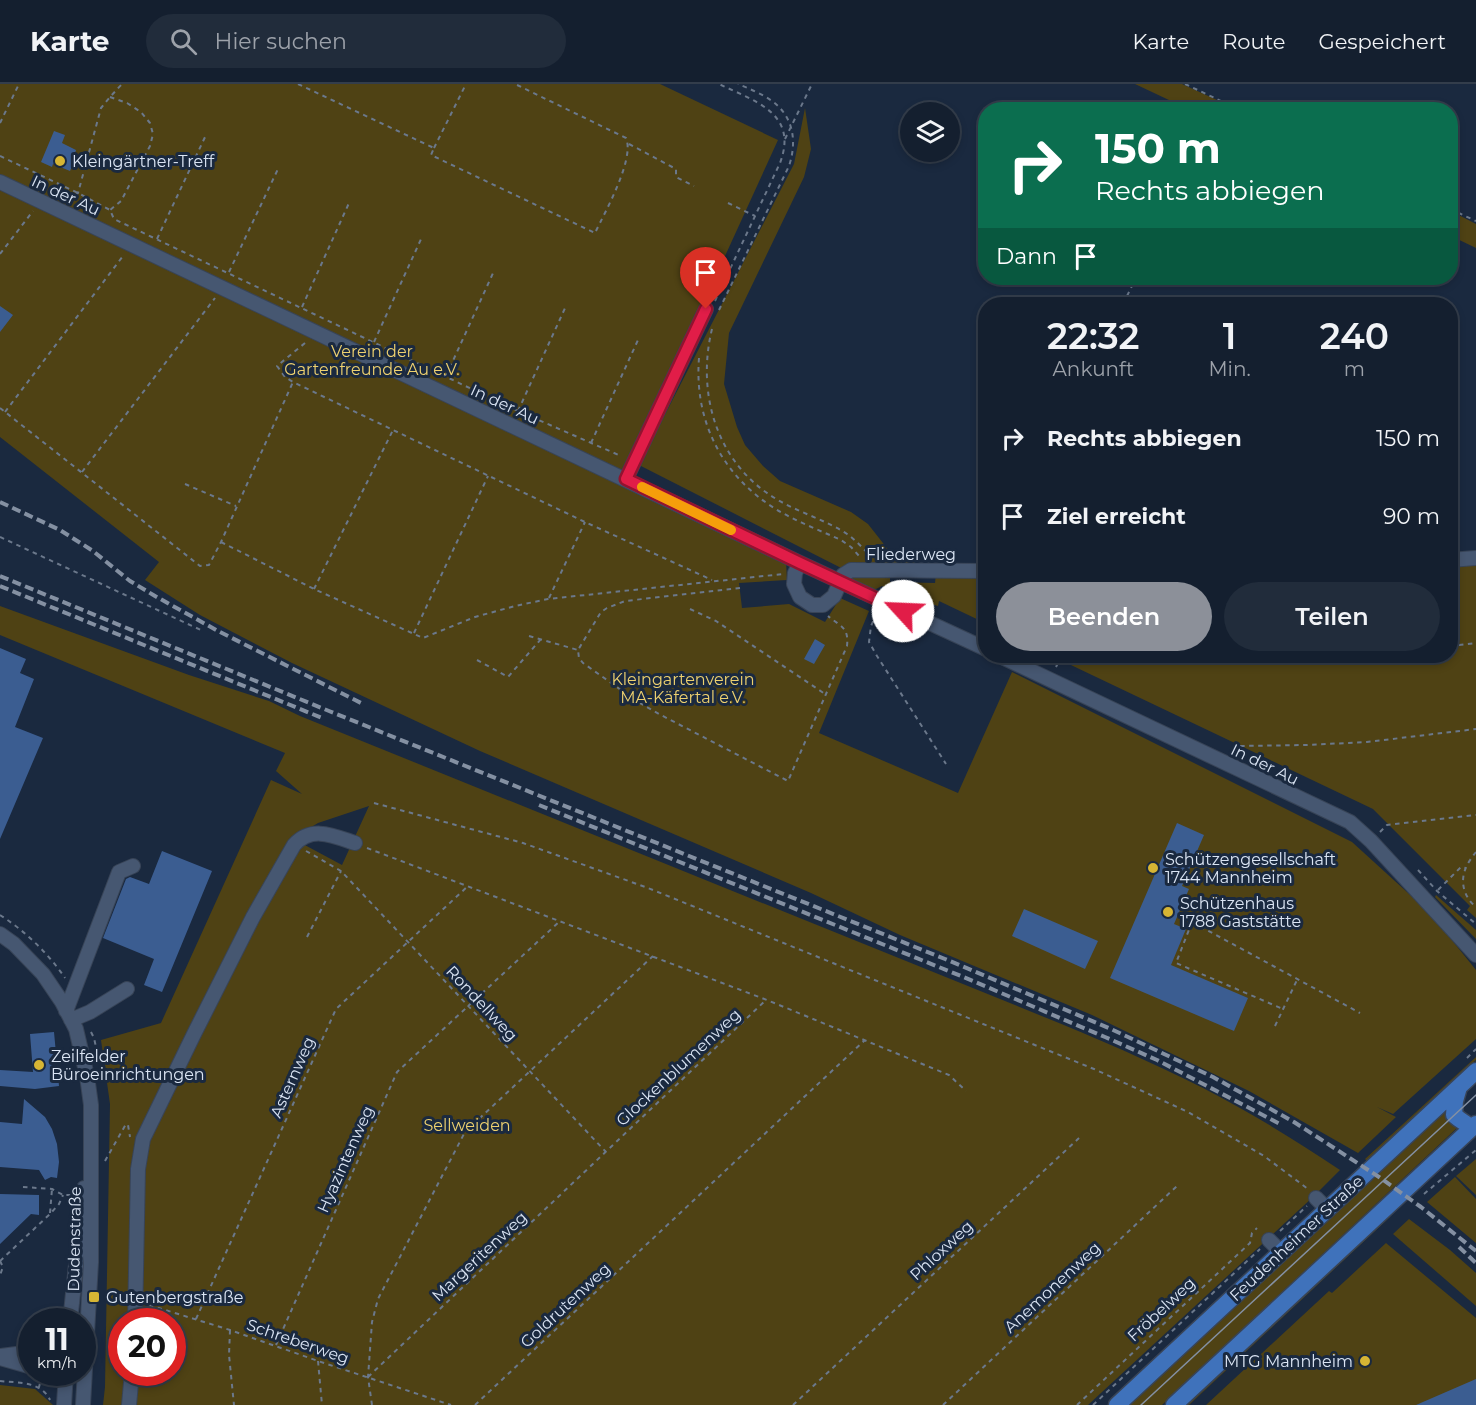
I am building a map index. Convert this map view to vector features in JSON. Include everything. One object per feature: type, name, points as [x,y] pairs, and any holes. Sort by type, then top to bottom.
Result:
[{"type":"main road","name":"Feudenheimer Straße","points":[[1117,1405],[1275,1246],[1318,1199],[1459,1087],[1472,1064]]},
{"type":"main road","points":[[1174,1405],[1474,1126],[1454,1115],[1459,1087]]},
{"type":"street","name":"In der Au","points":[[0,182],[626,479],[798,568],[840,581],[978,645]]},
{"type":"street","points":[[626,479],[714,307]]},
{"type":"street","points":[[1458,559],[1476,558]]},
{"type":"street","points":[[798,568],[794,584],[800,597],[812,605],[824,605],[834,596],[840,581]]},
{"type":"street","name":"Fliederweg","points":[[840,581],[843,575],[851,570],[978,571]]},
{"type":"street","name":"In der Au","points":[[1015,663],[1350,822],[1432,896],[1476,955]]},
{"type":"street","points":[[136,1308],[138,1169],[143,1139],[253,917],[294,845],[300,839],[313,833],[334,836],[355,843]]},
{"type":"street","points":[[127,989],[90,1012],[69,1015],[119,872],[134,866]]},
{"type":"street","name":"Dudenstraße","points":[[0,934],[14,944],[43,974],[76,1029],[91,1105],[91,1262],[88,1308]]},
{"type":"street","name":"Dudenstraße","points":[[71,1308],[83,1194],[91,1144]]},
{"type":"street","points":[[0,1357],[18,1354]]},
{"type":"street","points":[[0,1357],[18,1363]]},
{"type":"street","points":[[64,1405],[65,1386]]},
{"type":"street","name":"Dudenstraße","points":[[83,1386],[83,1405]]},
{"type":"street","points":[[129,1405],[131,1386]]},
{"type":"path","points":[[0,123],[19,84]]},
{"type":"path","points":[[61,210],[78,193],[101,108],[122,84]]},
{"type":"path","points":[[298,84],[434,148]]},
{"type":"path","points":[[465,84],[431,155],[595,233],[622,178],[629,144]]},
{"type":"path","points":[[515,84],[626,138],[629,144],[676,169],[676,177],[694,186]]},
{"type":"path","points":[[714,307],[784,154],[785,140],[782,128],[773,113],[765,106],[719,84]]},
{"type":"path","points":[[714,307],[789,166],[794,145],[791,126],[786,115],[771,100],[738,84]]},
{"type":"path","points":[[785,140],[812,84]]},
{"type":"path","points":[[1185,84],[1223,102]]},
{"type":"path","points":[[110,97],[127,103],[141,112],[150,123],[153,134],[150,146],[121,201],[110,210]]},
{"type":"path","points":[[157,239],[206,135]]},
{"type":"path","points":[[0,156],[110,210],[114,219],[518,411],[622,456],[626,479]]},
{"type":"path","points":[[229,272],[278,169]]},
{"type":"path","points":[[0,254],[40,201]]},
{"type":"path","points":[[302,307],[349,203]]},
{"type":"path","points":[[728,203],[755,216]]},
{"type":"path","points":[[1458,213],[1476,221]]},
{"type":"path","points":[[374,342],[422,237]]},
{"type":"path","points":[[5,412],[132,245]]},
{"type":"path","points":[[446,376],[494,271]]},
{"type":"path","points":[[82,472],[223,287]]},
{"type":"path","points":[[518,411],[566,306]]},
{"type":"path","points":[[713,328],[706,363],[709,400],[717,429],[735,461],[748,476],[775,498],[847,534],[860,545],[879,571]]},
{"type":"path","points":[[317,333],[277,366],[285,378],[585,522],[714,581]]},
{"type":"path","points":[[591,443],[638,340]]},
{"type":"path","points":[[699,350],[698,386],[708,431],[725,462],[742,484],[775,509],[841,540],[924,605]]},
{"type":"path","points":[[0,408],[200,566],[209,565],[221,542],[293,382]]},
{"type":"path","points":[[314,589],[393,430]]},
{"type":"path","points":[[414,634],[488,476]]},
{"type":"path","points":[[185,484],[236,506]]},
{"type":"path","points":[[548,599],[585,522]]},
{"type":"path","points":[[0,537],[203,631]]},
{"type":"path","points":[[221,542],[314,589],[423,638],[475,617],[548,599],[714,581],[798,568]]},
{"type":"path","points":[[740,588],[626,601],[607,608],[601,612],[578,650],[579,658],[638,702],[788,781],[846,646],[848,636],[845,629],[828,617],[824,605]]},
{"type":"path","points":[[882,601],[871,626],[869,642],[946,764]]},
{"type":"path","points":[[690,609],[716,621],[825,694]]},
{"type":"path","points":[[529,636],[578,650]]},
{"type":"path","points":[[477,660],[508,677],[541,639]]},
{"type":"path","points":[[1458,645],[1476,643]]},
{"type":"path","points":[[1237,746],[1367,742],[1476,729]]},
{"type":"path","points":[[374,803],[523,843],[648,888],[1094,1069],[1188,1112],[1264,1156],[1318,1199],[1275,1246],[1093,1405]]},
{"type":"path","points":[[1387,825],[1476,815]]},
{"type":"path","points":[[355,843],[767,1000],[949,1075],[966,1091]]},
{"type":"path","name":"Rondellweg","points":[[294,845],[341,871],[606,1152]]},
{"type":"path","points":[[1476,852],[1465,868],[1463,883],[1465,895],[1476,907]]},
{"type":"path","points":[[1465,868],[1461,867],[1432,896],[1476,924]]},
{"type":"path","points":[[307,937],[341,871]]},
{"type":"path","name":"Asternweg","points":[[196,1319],[336,1009],[468,886]]},
{"type":"path","points":[[1186,916],[1192,922],[1360,1013]]},
{"type":"path","name":"Hyazintenweg","points":[[276,1345],[397,1072],[560,921]]},
{"type":"path","points":[[1192,922],[1176,963],[1282,1009]]},
{"type":"path","points":[[372,1405],[368,1377],[372,1322],[378,1299],[465,1132],[652,956]]},
{"type":"path","points":[[1275,1026],[1298,979]]},
{"type":"path","name":"Glockenblumenweg","points":[[606,1152],[767,1000]]},
{"type":"path","name":"Goldrutenweg","points":[[475,1405],[865,1040]]},
{"type":"path","points":[[1472,1064],[1476,1049]]},
{"type":"path","points":[[105,1161],[126,1124],[130,1145]]},
{"type":"path","name":"Phloxweg","points":[[793,1405],[1079,1138]]},
{"type":"path","name":"Margeritenweg","points":[[368,1377],[606,1152]]},
{"type":"path","name":"Anemonenweg","points":[[943,1405],[1177,1186]]},
{"type":"path","points":[[23,1187],[52,1189],[63,1195],[83,1194]]},
{"type":"path","points":[[50,1214],[52,1189]]},
{"type":"path","points":[[0,1275],[3,1267],[0,1261],[50,1214],[63,1195]]},
{"type":"path","name":"Fröbelweg","points":[[1077,1405],[1250,1243],[1252,1233],[1257,1228]]},
{"type":"path","name":"Schreberweg","points":[[137,1301],[276,1345],[451,1405]]},
{"type":"path","points":[[230,1330],[229,1355],[234,1405]]},
{"type":"path","points":[[318,1361],[322,1405]]},
{"type":"path","points":[[0,1381],[39,1387],[47,1395],[52,1405]]},
{"type":"green space","points":[[0,84],[660,84],[778,140],[621,484],[786,561],[787,580],[739,583],[742,608],[789,604],[825,622],[840,598],[869,611],[819,733],[958,793],[1012,672],[1352,842],[1430,913],[1476,970],[1476,1039],[1393,1114],[1377,1107],[1396,1117],[1358,1153],[1249,1091],[1092,1015],[900,935],[811,893],[480,751],[292,663],[200,615],[145,580],[159,562],[0,437]]},
{"type":"green space","points":[[1135,84],[1182,84],[1217,100],[1216,102],[1173,102]]},
{"type":"green space","points":[[805,108],[811,149],[804,177],[729,333],[724,384],[737,427],[745,445],[780,481],[851,512],[868,524],[890,552],[940,574],[978,574],[978,620],[939,601],[938,606],[882,586],[872,591],[850,578],[853,574],[639,465],[794,164]],"holes":[[[936,574],[935,583],[890,582],[890,575]]]},
{"type":"green space","points":[[1458,215],[1476,224],[1476,248],[1458,239]]},
{"type":"green space","points":[[1476,562],[1476,918],[1467,910],[1470,906],[1373,809],[1067,663],[1458,663],[1458,563]]},
{"type":"green space","name":"Sellweiden","points":[[0,606],[189,675],[269,701],[300,716],[1094,1038],[1221,1097],[1340,1170],[1088,1405],[133,1405],[135,1386],[186,1386],[186,1308],[140,1308],[143,1171],[149,1141],[257,917],[301,843],[342,865],[369,806],[318,823],[288,841],[144,1126],[131,1308],[108,1308],[108,1386],[125,1386],[124,1405],[103,1405],[110,1104],[101,1040],[161,1023],[271,780],[302,794],[276,771],[285,753],[0,635]]},
{"type":"green space","points":[[1436,895],[1476,930],[1476,939],[1435,897]]},
{"type":"green space","points":[[1476,1057],[1476,1060],[1367,1161],[1365,1159]]},
{"type":"green space","points":[[1443,1111],[1457,1128],[1162,1405],[1128,1405]]},
{"type":"green space","points":[[1476,1159],[1476,1195],[1456,1176]]},
{"type":"green space","points":[[1455,1177],[1476,1199],[1476,1243],[1427,1202]]},
{"type":"green space","points":[[1388,1215],[1390,1217],[1189,1405],[1184,1405]]},
{"type":"green space","points":[[1409,1219],[1476,1273],[1476,1306],[1393,1234]]},
{"type":"green space","name":"MTG Mannheim","points":[[1386,1243],[1476,1318],[1476,1405],[1206,1405],[1329,1291],[1332,1293]]},
{"type":"green space","points":[[0,1385],[35,1389],[53,1405],[0,1405]]},
{"type":"building","points":[[54,131],[65,135],[62,143],[76,150],[74,156],[76,157],[70,171],[41,162]]},
{"type":"building","points":[[0,306],[13,315],[0,332]]},
{"type":"building","points":[[815,639],[825,645],[814,664],[804,659]]},
{"type":"building","points":[[0,648],[26,659],[20,673],[34,679],[15,727],[43,738],[0,839]]},
{"type":"building","points":[[1177,823],[1204,835],[1182,886],[1189,889],[1174,924],[1186,929],[1171,965],[1248,998],[1234,1031],[1110,978]]},
{"type":"building","points":[[162,851],[212,871],[162,992],[144,985],[154,959],[103,938],[126,879],[130,877],[149,884]]},
{"type":"building","points":[[1024,909],[1098,941],[1085,969],[1012,936]]},
{"type":"building","points":[[54,1032],[59,1086],[35,1089],[0,1086],[0,1070],[33,1072],[30,1034]]},
{"type":"building","points":[[24,1099],[45,1117],[52,1129],[59,1162],[57,1178],[51,1177],[45,1180],[39,1170],[0,1167],[0,1122],[22,1124]]},
{"type":"building","points":[[0,1194],[39,1195],[39,1215],[31,1214],[0,1244]]},
{"type":"building","points":[[1476,1379],[1476,1405],[1416,1405]]},
{"type":"tram line","points":[[1141,1405],[1476,1095]]},
{"type":"railway","points":[[0,502],[60,530],[93,551],[130,581],[155,596],[218,631],[361,703]]},
{"type":"railway","points":[[0,576],[945,959],[1111,1029],[1213,1077],[1294,1122],[1379,1177],[1476,1251]]},
{"type":"railway","points":[[0,586],[322,718]]},
{"type":"railway","points":[[539,805],[961,976],[1105,1037],[1157,1060],[1280,1124]]},
{"type":"railway","points":[[1459,1247],[1476,1263]]},
{"type":"slow traffic","points":[[642,487],[731,530]]},
{"type":"place","name":"Kleingärtner-Treff","points":[[60,161]]},
{"type":"place","name":"Schützengesellschaft 1744 Mannheim","points":[[1153,868]]},
{"type":"place","name":"Schützenhaus 1788 Gaststätte","points":[[1168,912]]},
{"type":"place","name":"Zeilfelder Büroeinrichtungen","points":[[39,1065]]},
{"type":"place","name":"Gutenbergstraße","points":[[94,1297]]},
{"type":"place","name":"MTG Mannheim","points":[[1365,1361]]},
{"type":"route","points":[[706,309],[626,479],[903,611]]},
{"type":"park label","name":"Verein der Gartenfreunde Au e.V.","points":[[372,360]]},
{"type":"park label","name":"Kleingartenverein MA-Käfertal e.V.","points":[[683,688]]}]
